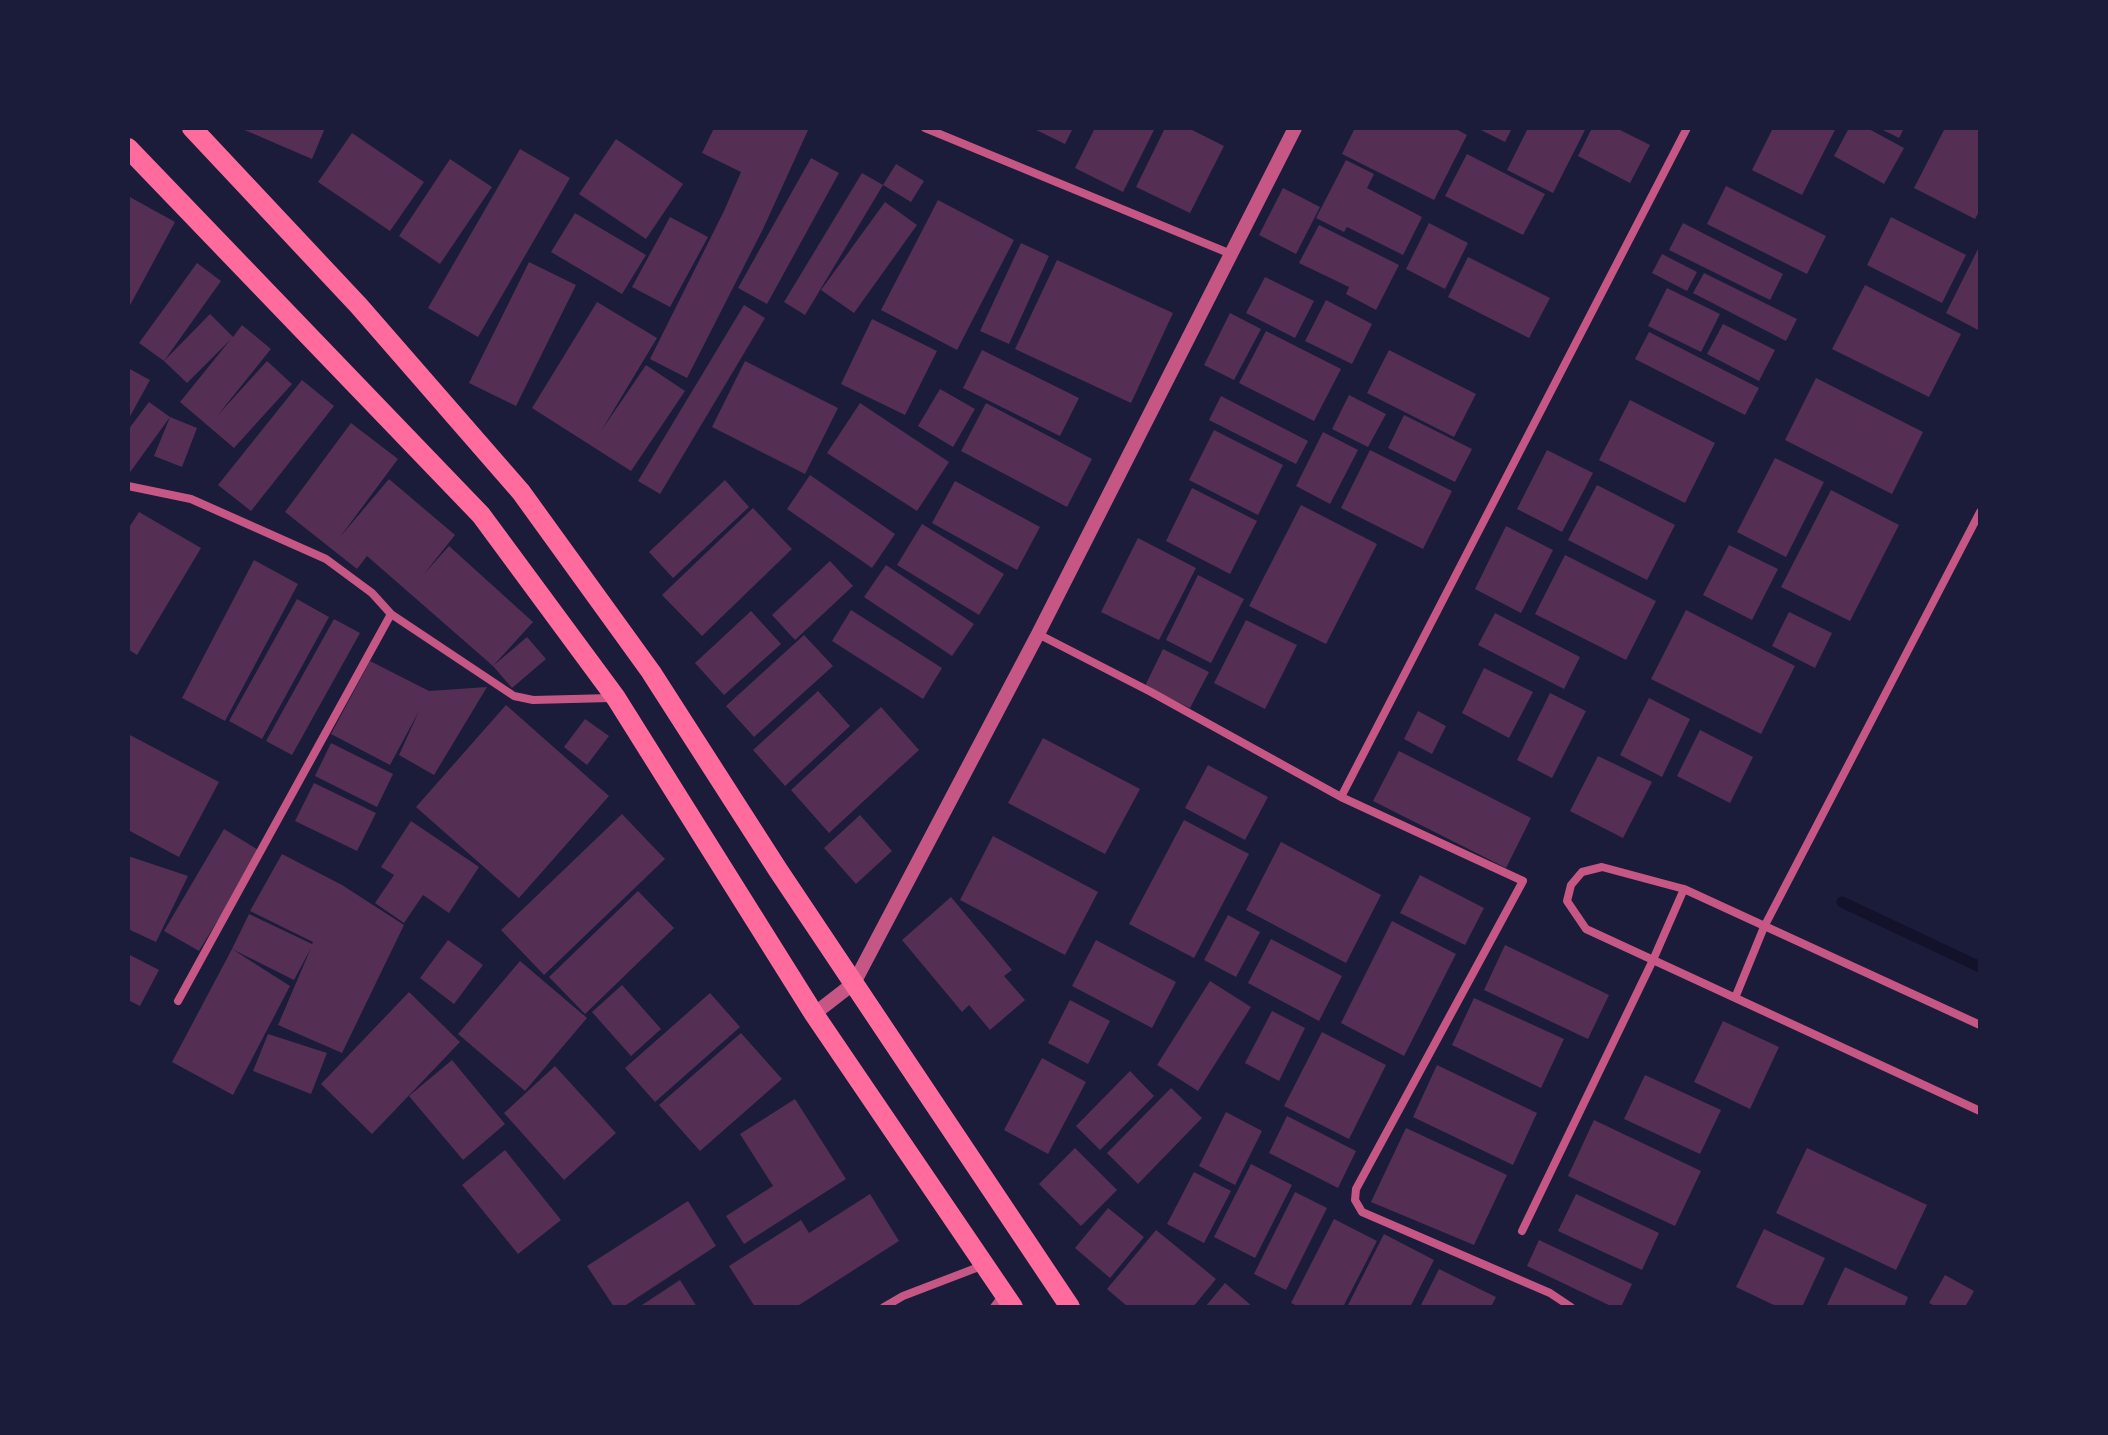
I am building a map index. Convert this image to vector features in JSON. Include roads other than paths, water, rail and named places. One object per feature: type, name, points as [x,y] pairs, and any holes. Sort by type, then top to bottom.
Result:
[{"type":"main road","points":[[194,129],[359,306],[521,492],[651,672],[1070,1307]]},
{"type":"main road","points":[[128,148],[481,515],[616,698],[814,1014],[985,1264],[1004,1303]]},
{"type":"street","points":[[925,128],[1231,254]]},
{"type":"street","points":[[814,1014],[854,983],[1038,634],[1295,128]]},
{"type":"street","points":[[1341,797],[1687,128]]},
{"type":"street","points":[[128,486],[191,499],[326,559],[372,593],[391,614],[514,696],[533,700],[616,698]]},
{"type":"street","points":[[1735,998],[1764,927],[1980,512]]},
{"type":"street","points":[[178,1001],[391,614]]},
{"type":"street","points":[[1038,634],[1151,692],[1341,797],[1523,881],[1356,1189],[1356,1204],[1362,1212],[1550,1293],[1571,1307]]},
{"type":"street","points":[[1980,1025],[1684,889],[1602,867],[1582,872],[1571,885],[1567,901],[1586,929],[1980,1111]]},
{"type":"street","points":[[1522,1231],[1684,889]]},
{"type":"street","points":[[884,1307],[903,1296],[985,1264]]},
{"type":"waterway","points":[[1842,902],[1980,967]]}]
